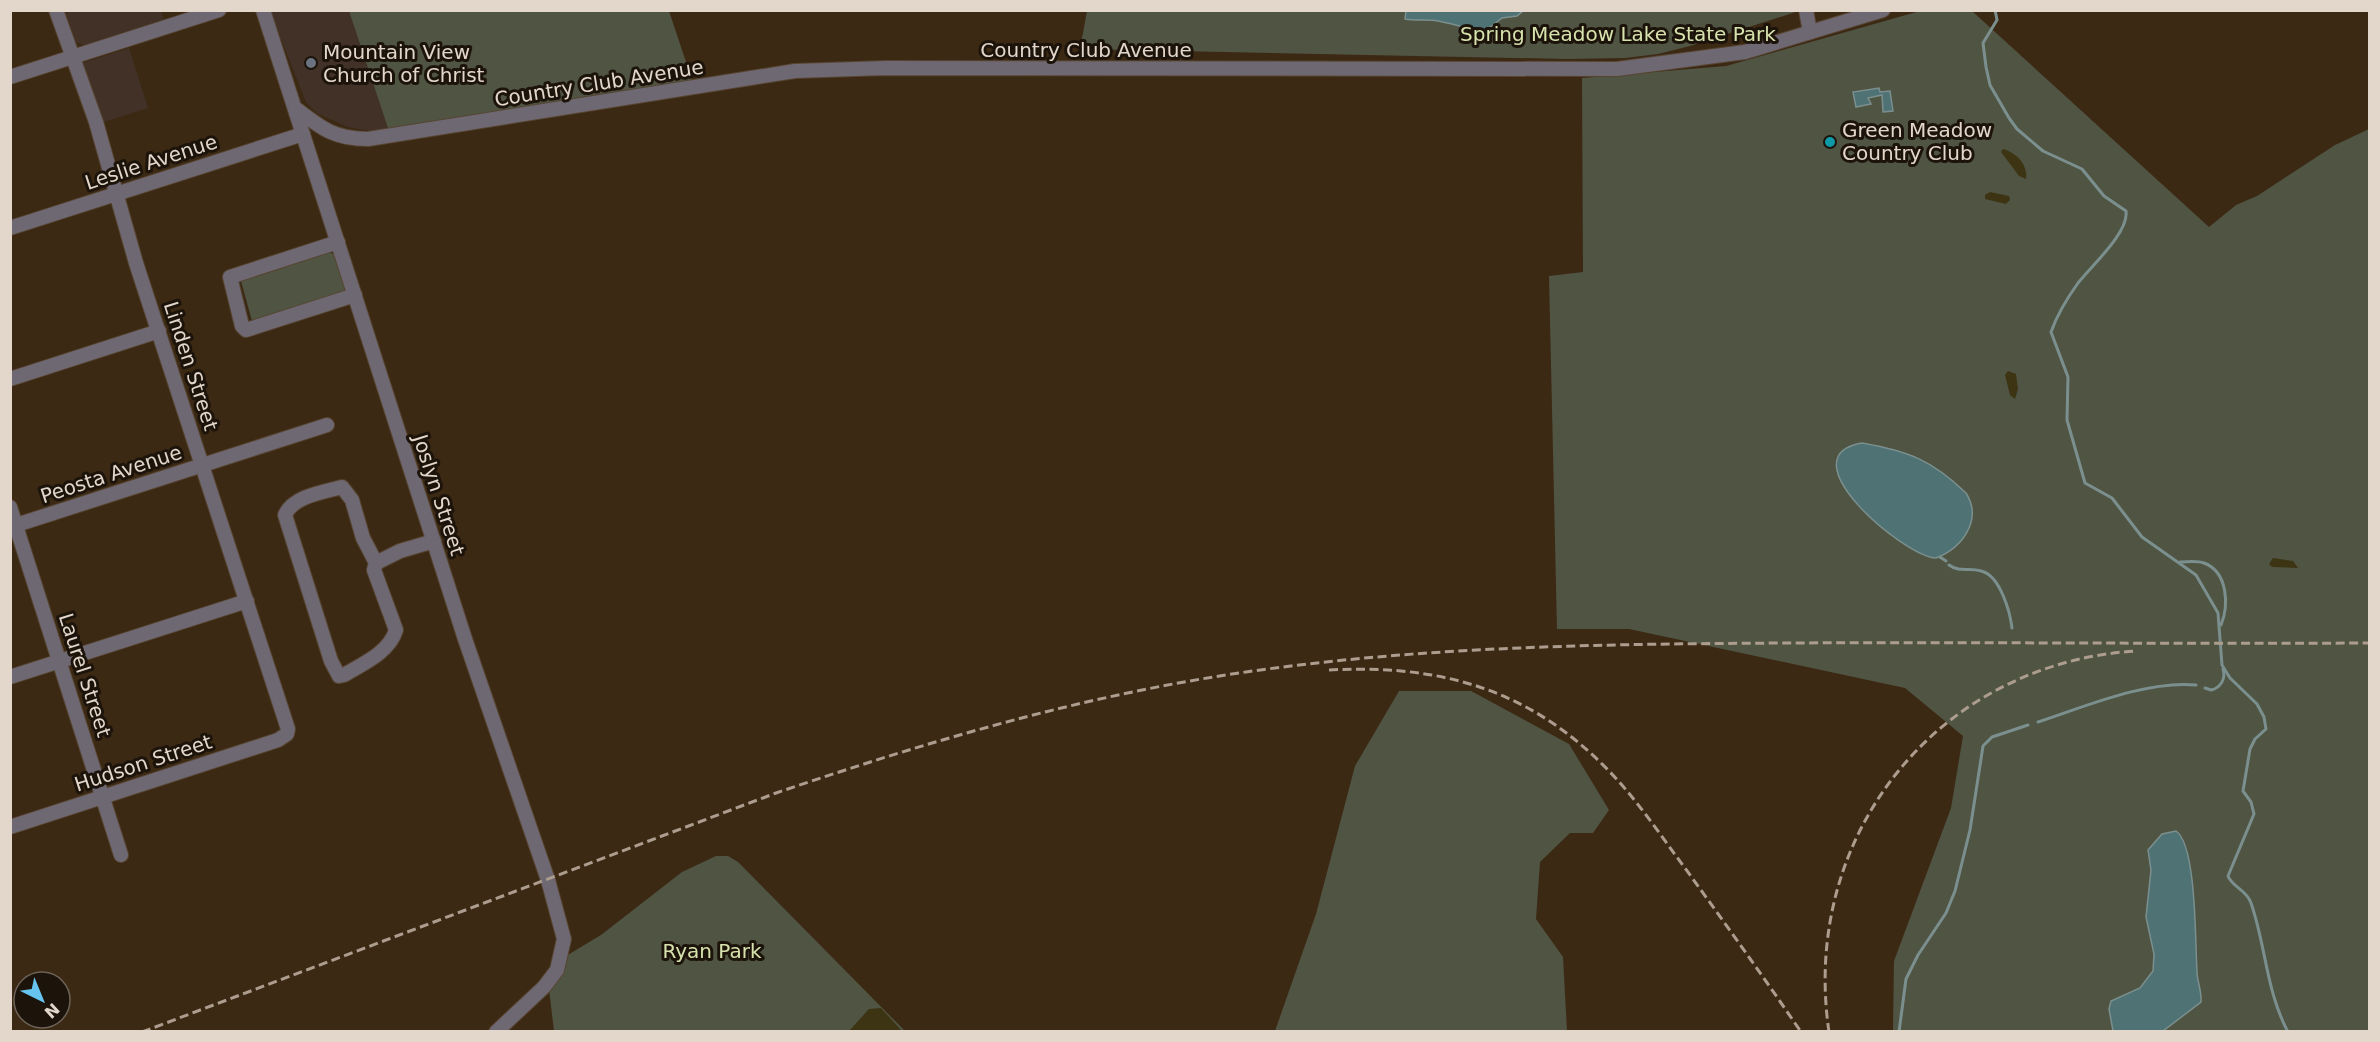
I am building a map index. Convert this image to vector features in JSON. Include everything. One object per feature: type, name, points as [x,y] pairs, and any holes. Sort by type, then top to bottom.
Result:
[{"type":"street","name":"Linden Street","points":[[56,10],[287,723],[287,734]]},
{"type":"street","points":[[10,77],[219,10]]},
{"type":"street","name":"Joslyn Street","points":[[263,10],[491,719],[548,880],[564,939],[557,970],[544,987],[496,1032]]},
{"type":"street","points":[[1806,10],[1810,32]]},
{"type":"street","name":"Country Club Avenue","points":[[295,108],[327,133],[368,139],[795,71],[886,68],[1123,71],[1617,69],[1745,52],[1883,10]]},
{"type":"street","name":"Leslie Avenue","points":[[10,228],[303,134]]},
{"type":"street","points":[[338,242],[230,277],[239,316],[246,330],[355,295]]},
{"type":"street","points":[[10,379],[159,331]]},
{"type":"street","name":"Peosta Avenue","points":[[13,526],[327,425]]},
{"type":"street","points":[[376,563],[363,538],[348,491],[342,487],[298,501],[288,507],[285,514],[331,662],[339,675],[344,675],[383,650],[393,639],[396,630],[374,570],[376,563],[400,551],[434,541]]},
{"type":"street","name":"Laurel Street","points":[[10,507],[13,526],[60,661],[121,855]]},
{"type":"street","points":[[10,677],[247,601]]},
{"type":"street","name":"Hudson Street","points":[[10,826],[278,740],[287,734]]},
{"type":"shaded area","points":[[65,11],[161,11],[164,20],[86,46],[76,42]]},
{"type":"shaded area","points":[[270,11],[349,11],[389,131],[376,132],[348,127],[316,113],[306,102]]},
{"type":"shaded area","points":[[129,48],[148,108],[101,123],[82,63]]},
{"type":"green space","points":[[349,11],[669,11],[692,80],[389,131]]},
{"type":"green space","name":"Spring Meadow Lake State Park","points":[[1087,11],[1799,11],[1658,54],[1625,58],[1567,59],[1080,49]]},
{"type":"green space","name":"Green Meadow Country Club","points":[[1920,11],[1972,11],[2209,227],[2236,205],[2257,196],[2335,145],[2369,129],[2369,1031],[1893,1031],[1894,961],[1951,808],[1963,736],[1905,688],[1629,629],[1557,629],[1549,276],[1583,272],[1582,78],[1726,66]]},
{"type":"green space","points":[[329,252],[335,255],[345,289],[342,294],[252,321],[241,281]]},
{"type":"green space","points":[[1399,691],[1471,691],[1569,744],[1609,810],[1593,833],[1570,833],[1540,862],[1536,919],[1563,957],[1567,1031],[1275,1031],[1316,914],[1355,766]]},
{"type":"green space","name":"Ryan Park","points":[[716,856],[728,856],[738,862],[905,1031],[554,1031],[549,989],[566,956],[601,935],[682,872]]},
{"type":"sand","points":[[2003,149],[2013,153],[2020,160],[2025,169],[2026,179],[2019,176],[2001,152]]},
{"type":"sand","points":[[1990,192],[2009,196],[2010,200],[2006,204],[1985,199],[1985,195]]},
{"type":"sand","points":[[2008,371],[2016,374],[2018,389],[2015,399],[2010,395],[2005,375]]},
{"type":"sand","points":[[2273,558],[2293,561],[2298,568],[2272,567],[2269,564]]},
{"type":"sand","points":[[881,1008],[902,1031],[849,1031],[869,1009]]},
{"type":"water","points":[[1406,10],[1523,11],[1517,16],[1502,18],[1485,31],[1434,20],[1405,19]]},
{"type":"water","points":[[1879,88],[1880,92],[1890,91],[1893,111],[1883,112],[1882,95],[1868,98],[1871,104],[1856,107],[1853,92]]},
{"type":"water","points":[[1862,443],[1918,459],[1942,472],[1966,493],[1971,503],[1971,523],[1967,532],[1954,547],[1936,558],[1920,553],[1878,524],[1858,505],[1843,485],[1836,466],[1842,452]]},
{"type":"water","points":[[2176,831],[2183,840],[2191,875],[2197,975],[2201,1002],[2163,1031],[2113,1031],[2109,1009],[2111,1001],[2140,988],[2153,971],[2154,954],[2146,917],[2151,870],[2148,850],[2162,834]]},
{"type":"waterway","points":[[1995,10],[1997,20],[1983,43],[1986,67],[1990,85],[2009,118],[2017,129],[2043,151],[2082,169],[2104,196],[2126,211],[2122,229],[2116,239],[2074,288],[2051,332],[2068,377],[2067,420],[2085,483],[2112,498],[2142,537],[2196,575],[2218,613],[2222,665],[2230,678],[2257,704],[2264,717],[2266,729],[2255,739],[2250,749],[2243,791],[2251,802],[2254,814],[2228,876],[2251,903],[2275,1001],[2288,1032]]},
{"type":"waterway","points":[[1940,557],[1946,561]]},
{"type":"waterway","points":[[2180,562],[2204,563],[2218,574],[2222,581],[2225,599],[2221,625]]},
{"type":"waterway","points":[[1949,565],[1957,569],[1981,571],[1994,579],[2003,595],[2012,628]]},
{"type":"waterway","points":[[2205,688],[2211,690],[2220,685],[2224,676],[2223,669]]},
{"type":"waterway","points":[[2038,722],[2095,702],[2137,691],[2157,687],[2196,685]]},
{"type":"waterway","points":[[1899,1032],[1906,979],[1918,955],[1946,913],[1955,891],[1970,830],[1983,746],[1992,737],[2028,725]]},
{"type":"railway","points":[[142,1032],[776,793],[891,755],[1008,722],[1126,693],[1186,682],[1313,663],[1516,648],[1787,643],[2370,643]]},
{"type":"railway","points":[[1829,1032],[1826,960],[1837,892],[1861,829],[1897,773],[1944,726],[2000,688],[2064,663],[2135,651]]},
{"type":"railway","points":[[1329,670],[1370,669],[1408,672],[1446,678],[1481,688],[1515,701],[1548,720],[1579,743],[1620,782],[1639,806],[1801,1032]]},
{"type":"place","name":"Mountain View Church of Christ","points":[[311,63]]},
{"type":"place","name":"Green Meadow Country Club","points":[[1830,142]]}]
